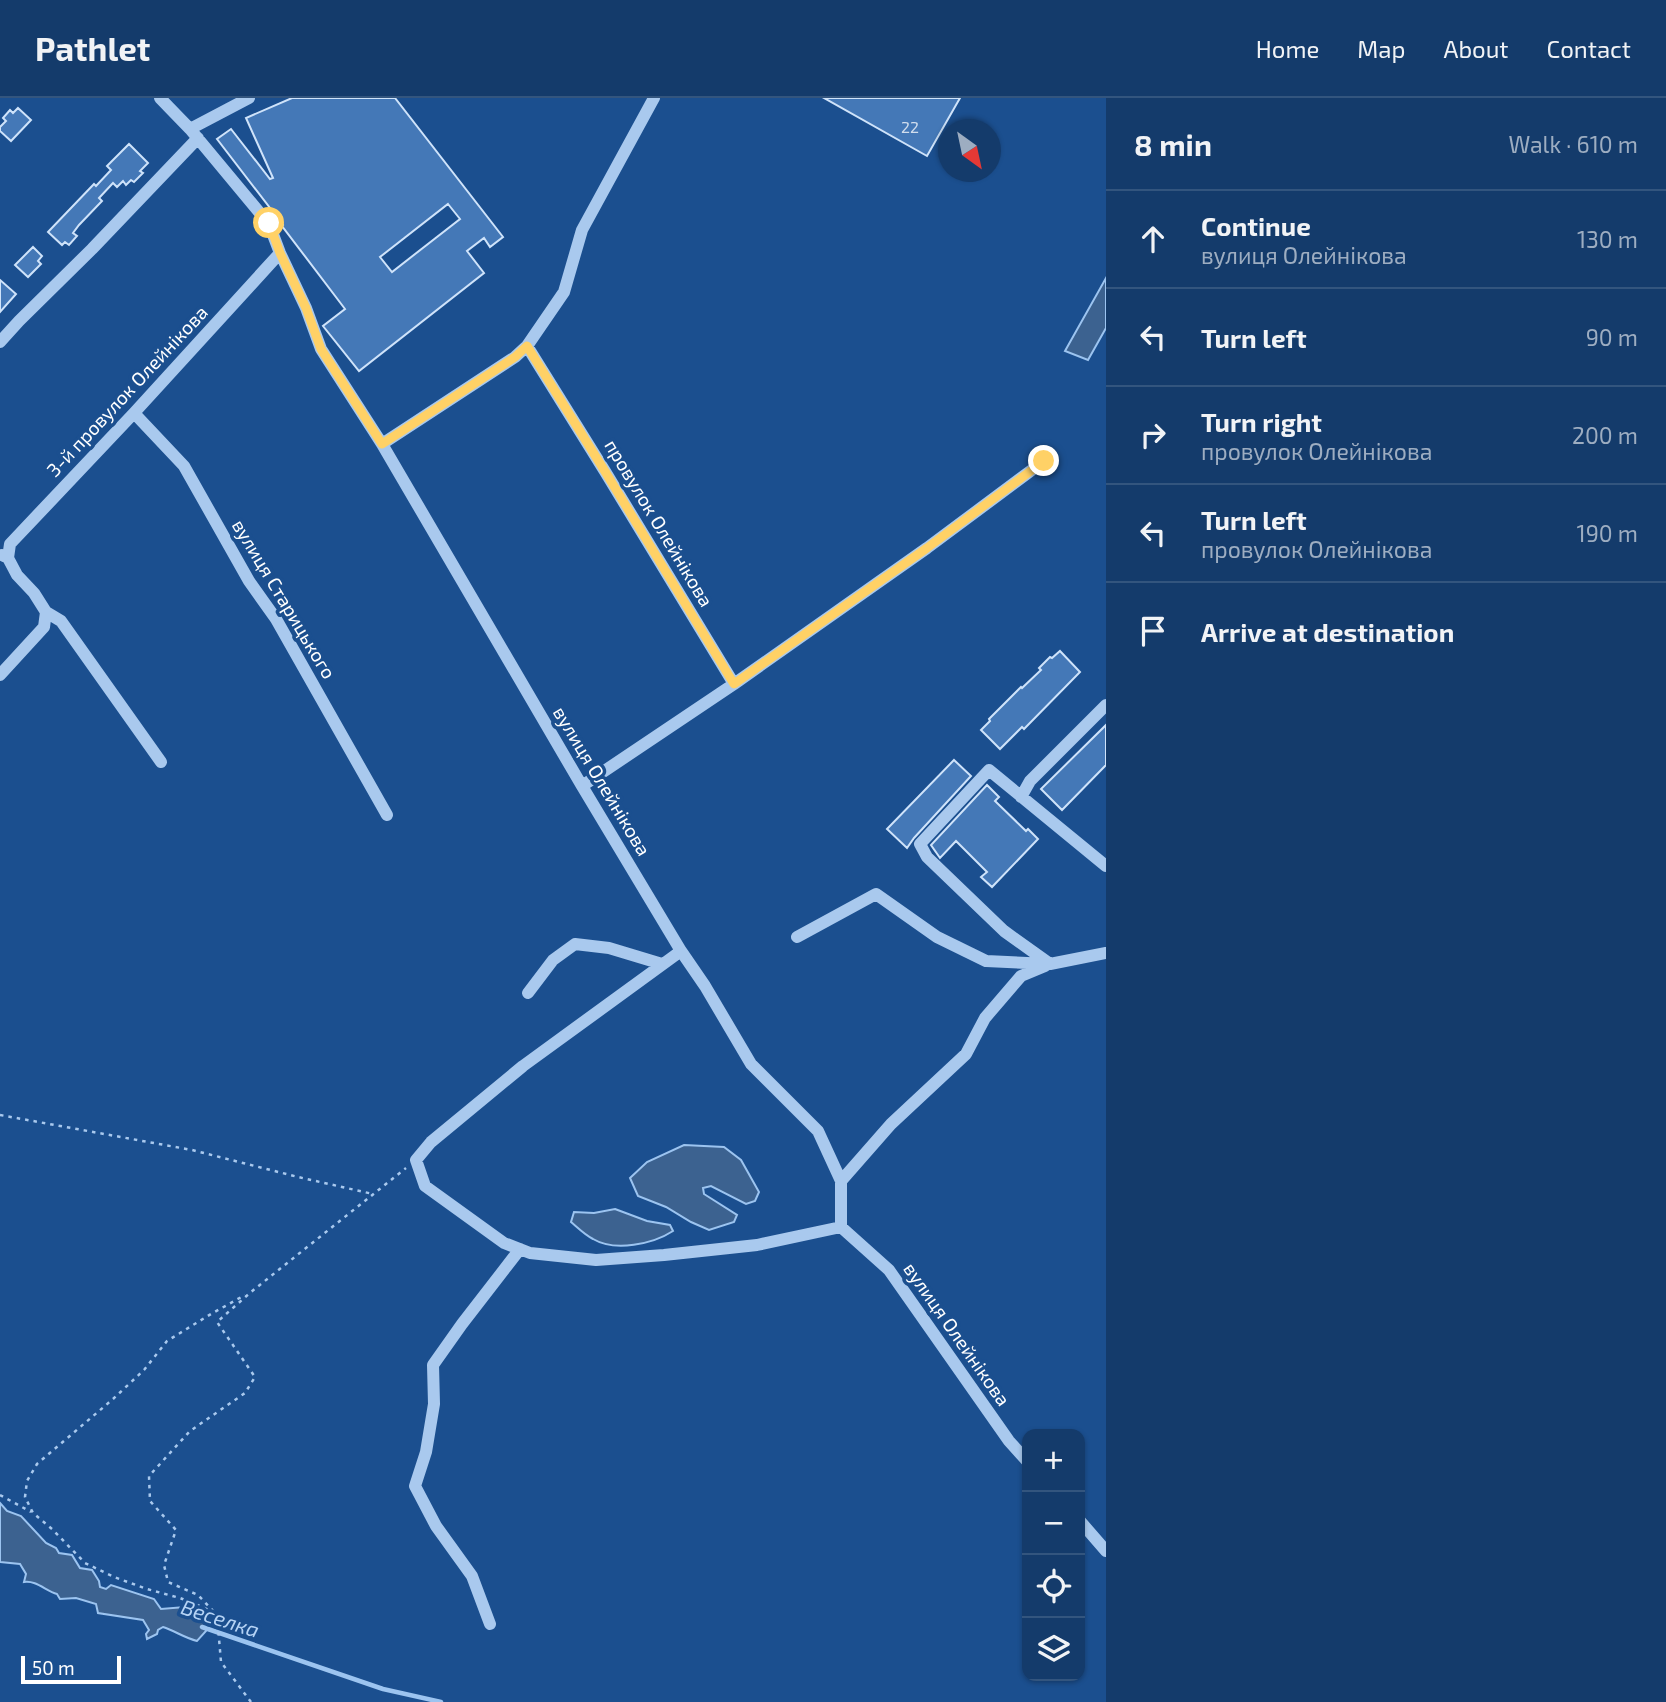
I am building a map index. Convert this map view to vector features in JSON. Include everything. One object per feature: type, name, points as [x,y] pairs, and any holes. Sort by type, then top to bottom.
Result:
[{"type":"street","name":"вулиця Олейнікова","points":[[160,98],[194,133],[269,223],[321,349],[382,444],[681,951],[751,1064],[818,1130],[841,1181],[841,1227],[889,1270],[1009,1441],[1022,1455]]},
{"type":"street","points":[[0,342],[92,249],[194,133],[249,98]]},
{"type":"street","points":[[382,444],[515,357],[527,346],[564,292],[582,230],[654,98]]},
{"type":"street","name":"3-й провулок Олейнікова","points":[[4,556],[10,544],[280,253]]},
{"type":"street","name":"провулок Олейнікова","points":[[527,346],[614,484],[734,684]]},
{"type":"street","name":"вулиця Старицького","points":[[134,413],[184,466],[249,581],[276,619],[387,815]]},
{"type":"street","points":[[582,786],[734,684],[927,548],[1044,461]]},
{"type":"street","points":[[4,556],[46,612],[61,621],[161,762]]},
{"type":"street","points":[[0,675],[44,627],[46,612]]},
{"type":"street","points":[[1021,797],[1030,781],[1106,705]]},
{"type":"street","points":[[1050,964],[1004,931],[927,857],[920,844],[989,770],[1106,866]]},
{"type":"street","points":[[797,937],[876,894],[937,937],[986,961],[1050,964]]},
{"type":"street","points":[[528,993],[554,960],[575,944],[609,948],[662,964]]},
{"type":"street","points":[[681,951],[523,1066],[431,1142],[416,1160],[425,1186],[504,1243],[530,1253],[596,1260],[757,1245],[841,1227]]},
{"type":"street","points":[[841,1181],[891,1124],[966,1054],[985,1018],[1021,976],[1050,964],[1106,953]]},
{"type":"street","points":[[491,1624],[472,1576],[436,1526],[415,1486],[426,1452],[434,1404],[433,1365],[520,1249]]},
{"type":"street","points":[[1085,1527],[1106,1551]]},
{"type":"path","points":[[0,1115],[192,1150],[374,1194]]},
{"type":"path","points":[[251,1702],[221,1662],[217,1615],[198,1595],[168,1582],[164,1565],[176,1530],[150,1501],[149,1476],[190,1431],[245,1393],[254,1377],[218,1322],[251,1292],[416,1160]]},
{"type":"path","points":[[33,1513],[25,1497],[27,1481],[37,1464],[144,1370],[167,1341],[251,1292]]},
{"type":"path","points":[[0,1495],[33,1513],[85,1563],[114,1577],[180,1598],[217,1615]]},
{"type":"water","points":[[1106,278],[1106,328],[1088,360],[1065,351]]},
{"type":"water","points":[[684,1145],[724,1147],[741,1160],[759,1192],[755,1201],[746,1204],[711,1186],[703,1188],[704,1194],[737,1215],[734,1222],[709,1230],[666,1207],[638,1196],[630,1178],[647,1162]]},
{"type":"water","points":[[615,1209],[647,1221],[670,1225],[673,1231],[645,1243],[623,1246],[602,1243],[571,1222],[574,1212],[594,1213]]},
{"type":"water","points":[[0,1503],[7,1511],[21,1516],[59,1553],[72,1555],[80,1568],[92,1570],[100,1587],[106,1589],[111,1585],[154,1599],[161,1609],[185,1607],[190,1615],[202,1618],[206,1631],[197,1641],[163,1627],[147,1639],[149,1630],[143,1620],[98,1613],[96,1604],[76,1598],[60,1599],[57,1594],[37,1584],[24,1582],[26,1574],[20,1564],[0,1562]]},
{"type":"building","points":[[292,98],[395,98],[503,237],[490,247],[484,238],[467,251],[484,273],[359,371],[323,326],[345,309],[217,139],[231,129],[270,179],[273,178],[246,118]],"holes":[[[448,204],[460,219],[392,272],[380,257]]]},
{"type":"building","points":[[824,98],[960,98],[948,119],[938,119],[938,137],[927,156]]},
{"type":"building","points":[[18,108],[31,120],[11,141],[0,131],[0,127],[6,121],[3,118],[10,110],[13,113]]},
{"type":"building","points":[[129,144],[148,163],[140,171],[143,173],[134,182],[131,180],[126,185],[123,181],[117,187],[113,183],[99,198],[102,201],[73,233],[77,236],[69,245],[65,242],[62,245],[48,232],[111,170],[107,166]]},
{"type":"building","points":[[33,247],[42,256],[38,261],[41,264],[28,277],[15,265]]},
{"type":"building","points":[[0,280],[16,294],[0,312]]},
{"type":"building","points":[[1060,651],[1080,672],[1024,729],[1022,727],[1000,749],[981,730],[1021,687],[1041,670],[1039,668],[1050,657]]},
{"type":"building","points":[[1106,725],[1106,765],[1062,810],[1041,789]]},
{"type":"building","points":[[954,760],[971,776],[907,848],[887,829]]},
{"type":"building","points":[[987,785],[999,797],[995,801],[1038,839],[992,887],[981,877],[987,872],[956,841],[940,858],[931,845]]},
{"type":"waterway","name":"Веселка","points":[[202,1627],[383,1689],[441,1702]]},
{"type":"route","points":[[269,223],[321,349],[382,444],[515,357],[527,346],[734,684],[927,548],[1044,461]]}]
